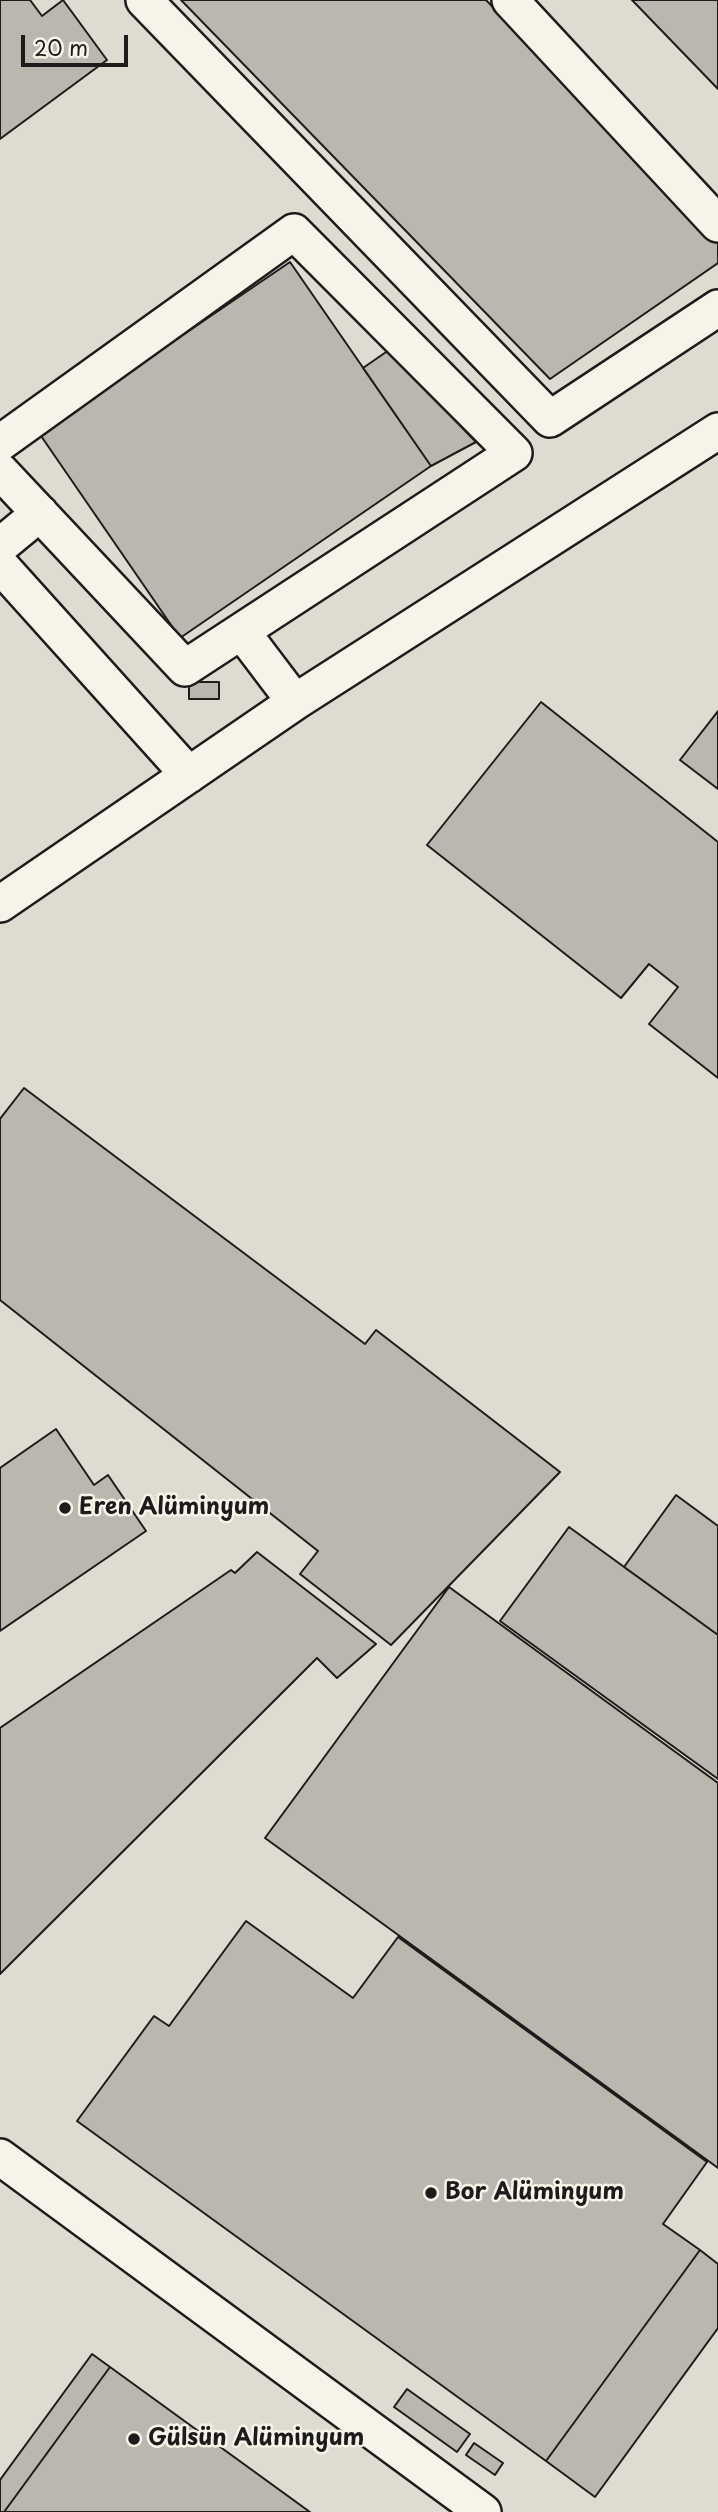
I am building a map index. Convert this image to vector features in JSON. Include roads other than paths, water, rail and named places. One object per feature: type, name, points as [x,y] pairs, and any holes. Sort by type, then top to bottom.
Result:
[{"type":"street","points":[[144,0],[550,419],[718,308]]},
{"type":"street","points":[[510,0],[718,225]]},
{"type":"street","points":[[0,443],[294,232],[514,453],[184,668],[0,471]]},
{"type":"street","points":[[0,904],[295,702],[718,431]]},
{"type":"street","points":[[0,546],[40,513]]},
{"type":"street","points":[[0,565],[189,775]]},
{"type":"street","points":[[242,632],[295,702]]},
{"type":"street","points":[[0,2157],[482,2512]]},
{"type":"place","name":"Eren Alüminyum","points":[[65,1508]]},
{"type":"place","name":"Bor Alüminyum","points":[[431,2193]]},
{"type":"place","name":"Gülsün Alüminyum","points":[[134,2439]]}]
